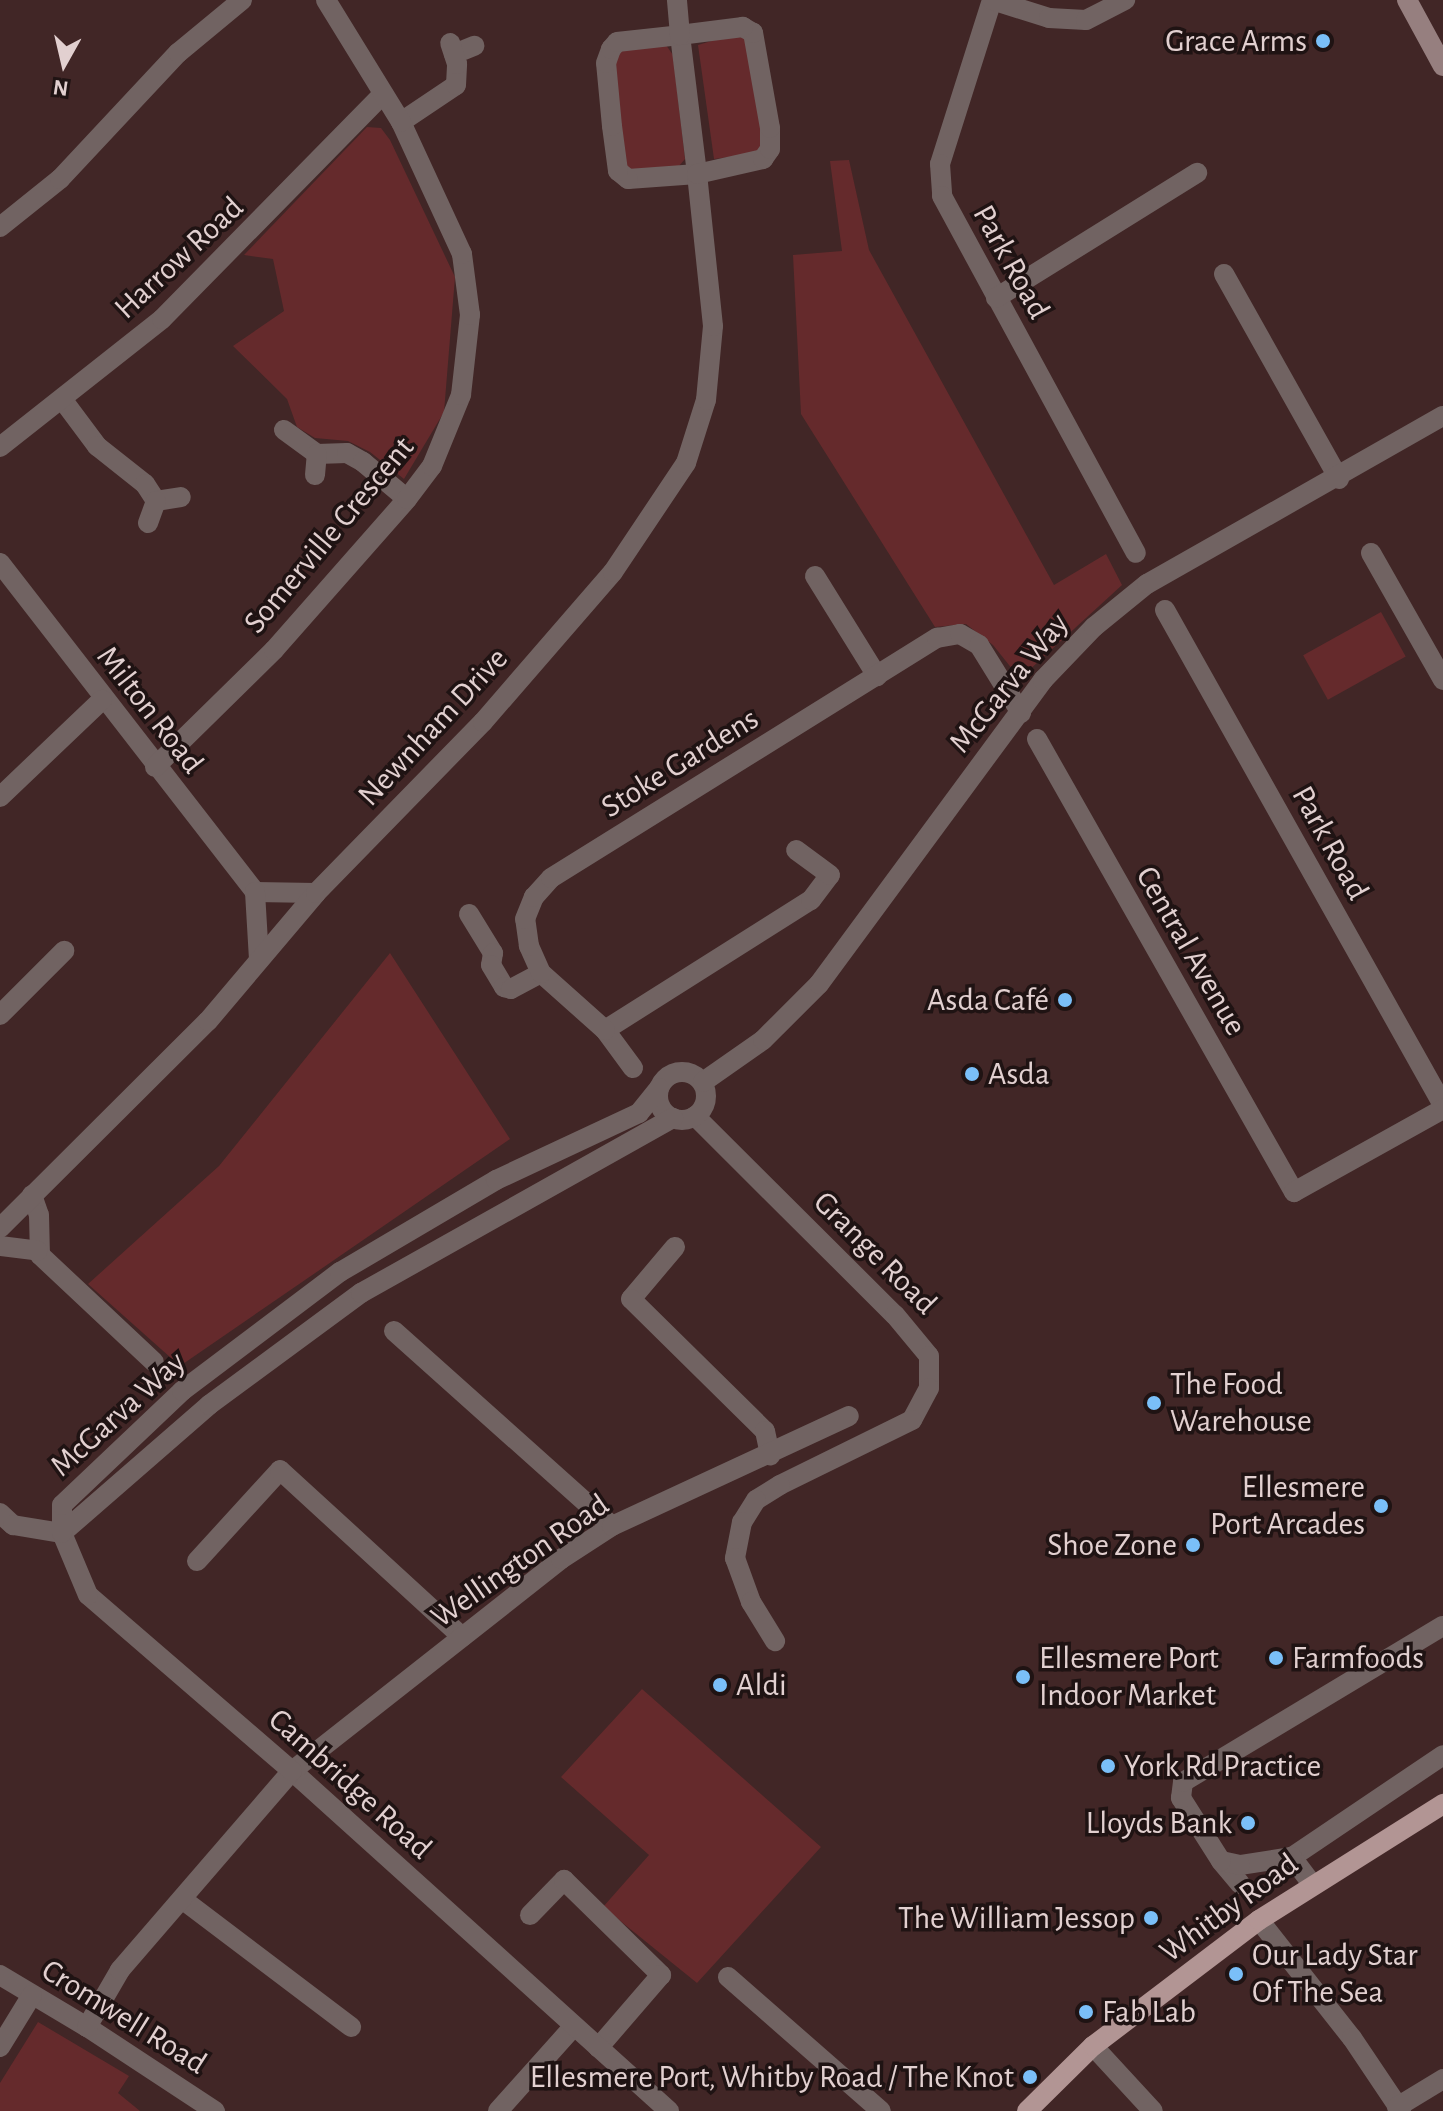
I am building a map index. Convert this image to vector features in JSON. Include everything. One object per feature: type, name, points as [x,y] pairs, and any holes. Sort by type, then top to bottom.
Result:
[{"type":"main road","points":[[1407,0],[1443,66]]},
{"type":"main road","name":"Whitby Road","points":[[1027,2111],[1093,2046],[1259,1920],[1443,1804]]},
{"type":"street","points":[[0,227],[60,179],[178,53],[242,0]]},
{"type":"street","name":"Somerville Crescent","points":[[155,767],[274,650],[407,499],[432,466],[458,406],[470,315],[462,254],[401,122],[326,0]]},
{"type":"street","name":"Newnham Drive","points":[[0,1228],[208,1021],[316,893],[523,676],[646,529],[686,463],[706,400],[713,326],[677,0]]},
{"type":"street","points":[[992,0],[1049,18],[1086,20],[1125,0]]},
{"type":"street","name":"Park Road","points":[[992,0],[940,164],[942,196],[951,219],[1136,553]]},
{"type":"street","points":[[743,27],[753,33],[766,94],[770,149],[763,159],[697,174],[628,179],[618,171],[612,126],[606,63],[611,49],[617,42],[680,35],[743,27]]},
{"type":"street","points":[[401,122],[456,85],[452,48],[474,46]]},
{"type":"street","name":"Harrow Road","points":[[0,447],[162,319],[383,94]]},
{"type":"street","points":[[996,298],[1197,173]]},
{"type":"street","points":[[1224,274],[1339,479]]},
{"type":"street","points":[[62,399],[97,446],[145,484],[156,501]]},
{"type":"street","name":"McGarva Way","points":[[703,1082],[763,1040],[819,984],[1021,713],[1094,627],[1147,584],[1339,479],[1443,416]]},
{"type":"street","points":[[284,430],[317,454],[347,453],[407,499]]},
{"type":"street","points":[[315,475],[317,454]]},
{"type":"street","points":[[156,501],[181,497]]},
{"type":"street","points":[[148,523],[156,501]]},
{"type":"street","points":[[1371,553],[1443,680]]},
{"type":"street","name":"Milton Road","points":[[0,563],[8,591],[102,700],[255,892]]},
{"type":"street","points":[[815,576],[877,676]]},
{"type":"street","name":"Park Road","points":[[1165,610],[1443,1107]]},
{"type":"street","name":"Stoke Gardens","points":[[633,1068],[605,1030],[541,973],[529,946],[525,919],[534,897],[551,878],[937,638],[960,634],[979,645],[1021,713]]},
{"type":"street","points":[[0,797],[102,700]]},
{"type":"street","name":"Central Avenue","points":[[1037,739],[1294,1192],[1443,1107]]},
{"type":"street","points":[[605,1030],[811,900],[830,875],[796,850]]},
{"type":"street","points":[[259,960],[255,892],[316,893]]},
{"type":"street","points":[[469,914],[493,953],[491,965],[504,987],[511,989],[541,973]]},
{"type":"street","points":[[0,1015],[64,951]]},
{"type":"street","points":[[677,1072],[703,1082],[706,1098],[695,1116],[673,1118],[659,1102],[659,1088],[677,1072]]},
{"type":"street","name":"McGarva Way","points":[[62,1533],[62,1505],[182,1391],[340,1272],[496,1180],[639,1113],[659,1088]]},
{"type":"street","name":"Grange Road","points":[[695,1116],[895,1315],[929,1356],[929,1388],[912,1420],[780,1485],[756,1500],[742,1522],[735,1558],[751,1602],[775,1641]]},
{"type":"street","name":"McGarva Way","points":[[62,1533],[209,1405],[361,1293],[673,1118]]},
{"type":"street","points":[[32,1195],[39,1215],[38,1251]]},
{"type":"street","points":[[0,1246],[38,1251],[154,1362]]},
{"type":"street","points":[[675,1247],[631,1299],[765,1431],[770,1455]]},
{"type":"street","points":[[394,1331],[612,1526]]},
{"type":"street","name":"Wellington Road","points":[[87,2027],[120,1970],[292,1771],[462,1637],[612,1526],[849,1416]]},
{"type":"street","points":[[198,1562],[280,1470],[462,1637]]},
{"type":"street","points":[[0,1513],[13,1525],[62,1533]]},
{"type":"street","name":"Cambridge Road","points":[[62,1533],[88,1595],[292,1771],[669,2111]]},
{"type":"street","points":[[1240,1884],[1221,1861],[1181,1798],[1183,1782],[1443,1626]]},
{"type":"street","points":[[1221,1861],[1240,1865],[1292,1857],[1443,1755]]},
{"type":"street","points":[[1292,1857],[1312,1884]]},
{"type":"street","points":[[530,1915],[564,1880],[661,1975],[598,2048]]},
{"type":"street","points":[[182,1899],[351,2027]]},
{"type":"street","points":[[1259,1920],[1347,2031],[1399,2109],[1443,2079]]},
{"type":"street","name":"Cromwell Road","points":[[0,1975],[87,2027],[215,2111]]},
{"type":"street","points":[[728,1977],[881,2111]]},
{"type":"street","points":[[0,2047],[32,1995]]},
{"type":"street","points":[[498,2111],[574,2026]]},
{"type":"street","points":[[1093,2046],[1153,2111]]},
{"type":"shaded area","points":[[728,36],[748,38],[764,145],[759,153],[714,159],[698,45]]},
{"type":"shaded area","points":[[666,45],[673,55],[685,159],[679,166],[627,171],[612,62],[617,50]]},
{"type":"shaded area","points":[[367,127],[381,128],[390,140],[455,277],[444,412],[404,479],[370,452],[348,441],[315,438],[297,427],[287,399],[233,346],[284,311],[273,259],[244,255]]},
{"type":"shaded area","points":[[849,160],[869,250],[1054,585],[1106,554],[1122,585],[1026,673],[1017,675],[993,645],[966,624],[935,627],[801,414],[793,255],[842,251],[830,161]]},
{"type":"shaded area","points":[[1381,612],[1406,657],[1328,700],[1303,655]]},
{"type":"shaded area","points":[[390,953],[510,1139],[180,1366],[88,1284],[219,1166]]},
{"type":"shaded area","points":[[642,1689],[821,1847],[697,1983],[603,1907],[649,1855],[561,1777]]},
{"type":"shaded area","points":[[38,2022],[129,2076],[118,2093],[140,2111],[0,2111],[0,2083]]},
{"type":"place","name":"Grace Arms","points":[[1323,41]]},
{"type":"place","name":"Asda Café","points":[[1065,1000]]},
{"type":"place","name":"Asda","points":[[972,1074]]},
{"type":"place","name":"The Food Warehouse","points":[[1154,1403]]},
{"type":"place","name":"Ellesmere Port Arcades","points":[[1381,1506]]},
{"type":"place","name":"Shoe Zone","points":[[1193,1545]]},
{"type":"place","name":"Farmfoods","points":[[1276,1658]]},
{"type":"place","name":"Ellesmere Port Indoor Market","points":[[1023,1677]]},
{"type":"place","name":"Aldi","points":[[720,1685]]},
{"type":"place","name":"York Rd Practice","points":[[1108,1766]]},
{"type":"place","name":"Lloyds Bank","points":[[1248,1823]]},
{"type":"place","name":"The William Jessop","points":[[1151,1918]]},
{"type":"place","name":"Our Lady Star Of The Sea","points":[[1236,1974]]},
{"type":"place","name":"Fab Lab","points":[[1086,2012]]},
{"type":"place","name":"Ellesmere Port, Whitby Road / The Knot","points":[[1030,2077]]}]
